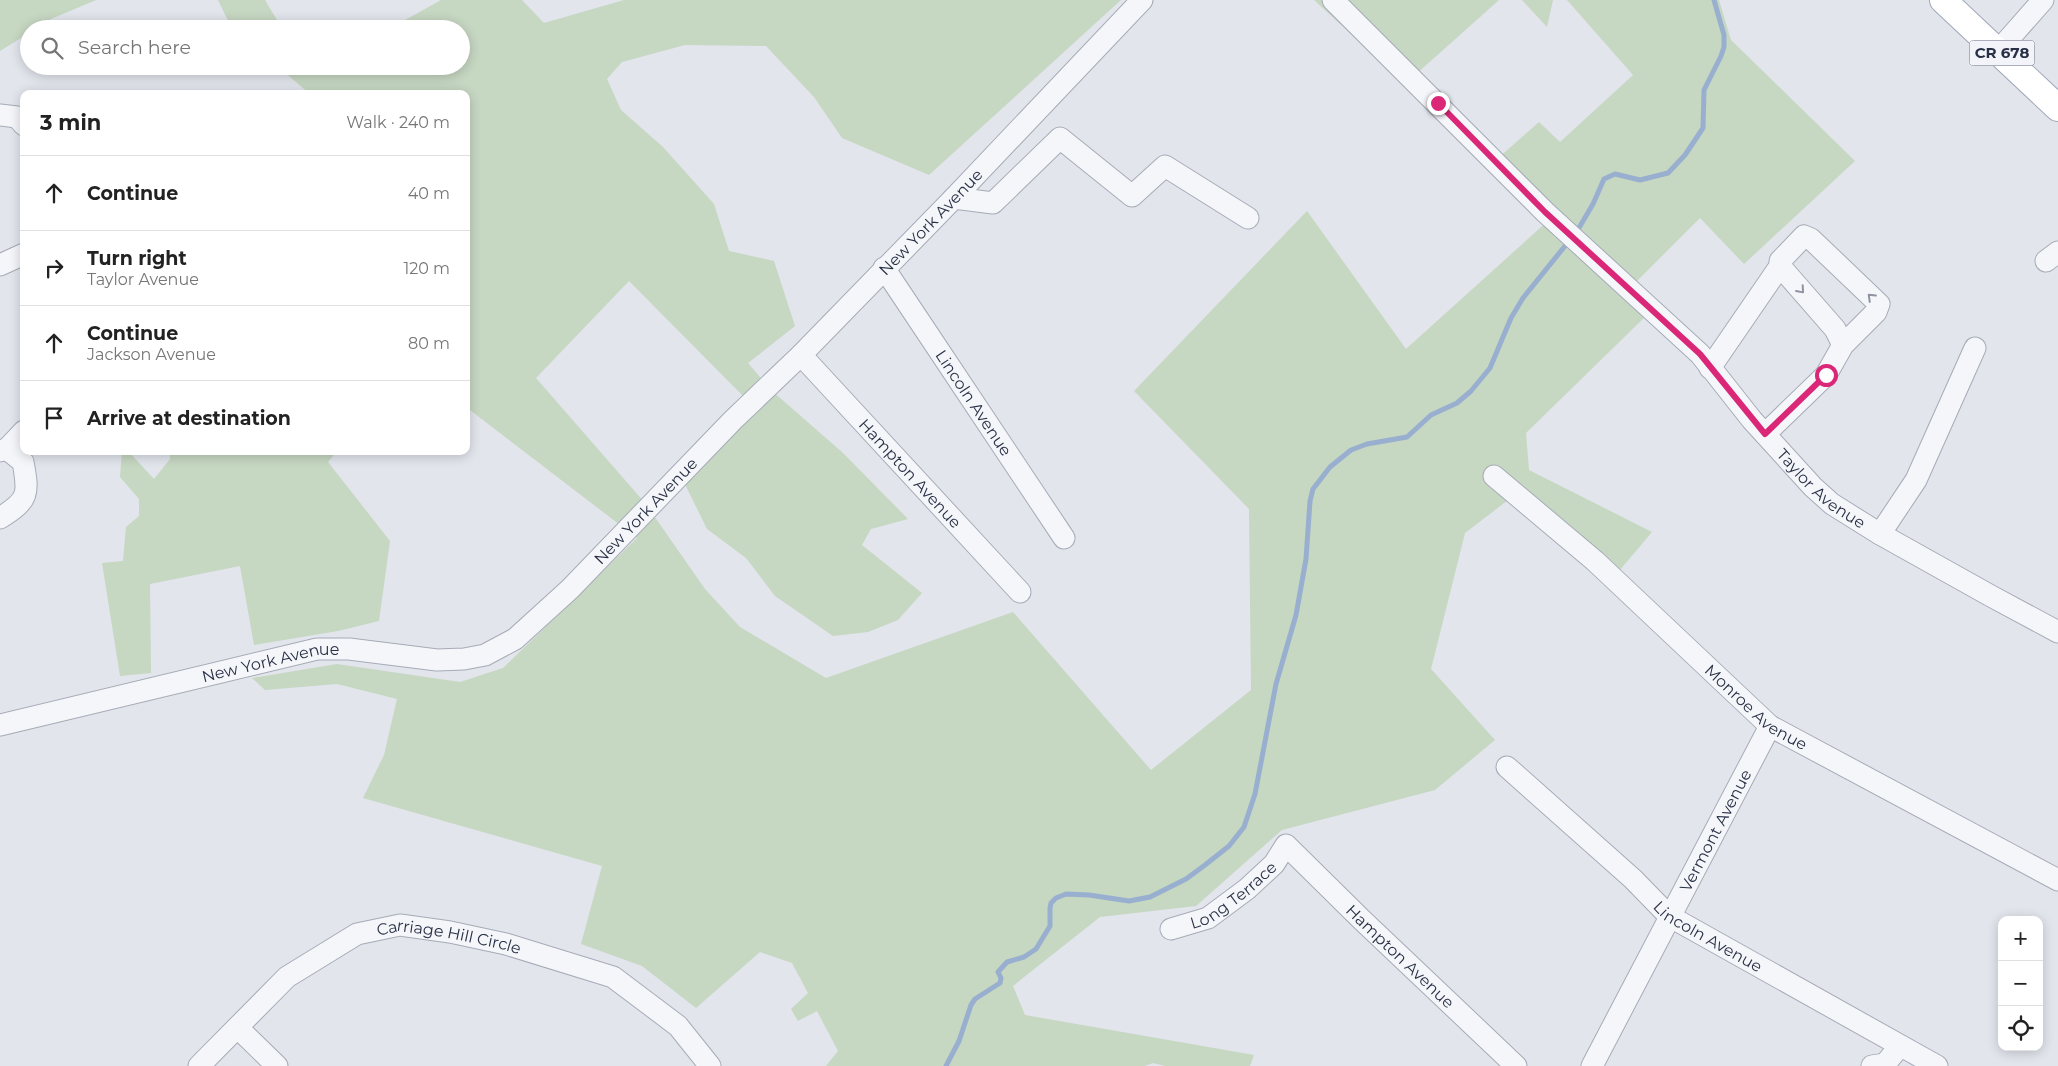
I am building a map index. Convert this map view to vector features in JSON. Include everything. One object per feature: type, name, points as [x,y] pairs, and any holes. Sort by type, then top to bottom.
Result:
[{"type":"main road","name":"CR 678","points":[[1943,0],[1999,50],[2058,108]]},
{"type":"street","name":"New York Avenue","points":[[0,725],[317,649],[349,649],[438,660],[464,659],[485,655],[515,639],[570,589],[733,420],[800,355],[954,198],[1142,0]]},
{"type":"street","name":"Taylor Avenue","points":[[1333,0],[1564,230],[1700,354],[1765,434],[1813,487],[1832,504],[1880,534],[2058,632]]},
{"type":"street","points":[[1999,50],[2044,0]]},
{"type":"street","points":[[0,116],[8,115],[17,117],[20,120]]},
{"type":"street","points":[[954,198],[993,203],[1060,138],[1132,196],[1165,166],[1248,218]]},
{"type":"street","points":[[1710,368],[1780,266],[1780,261],[1804,236],[1811,239],[1879,304],[1876,312],[1843,345],[1826,375],[1765,434]]},
{"type":"street","points":[[0,264],[20,256]]},
{"type":"street","points":[[1780,266],[1835,329],[1843,345]]},
{"type":"street","name":"Lincoln Avenue","points":[[884,268],[1064,538]]},
{"type":"street","points":[[1880,534],[1916,480],[1975,348]]},
{"type":"street","name":"Hampton Avenue","points":[[800,355],[1020,592]]},
{"type":"street","points":[[0,518],[19,507],[28,488],[23,462],[4,450],[20,435]]},
{"type":"street","name":"Monroe Avenue","points":[[1494,476],[1595,561],[1770,726],[2058,880]]},
{"type":"street","name":"Vermont Avenue","points":[[1592,1066],[1770,726]]},
{"type":"street","name":"Lincoln Avenue","points":[[1506,767],[1632,879],[1669,916],[1936,1066]]},
{"type":"street","name":"Hampton Avenue","points":[[1286,845],[1368,926],[1516,1066]]},
{"type":"street","name":"Long Terrace","points":[[1171,929],[1208,918],[1240,895],[1274,864],[1286,845]]},
{"type":"street","name":"Carriage Hill Circle","points":[[199,1066],[287,977],[357,934],[400,925],[450,932],[506,944],[613,977],[678,1026],[710,1066]]},
{"type":"street","points":[[238,1028],[277,1066]]},
{"type":"street","points":[[1872,1066],[1885,1064],[1900,1046]]},
{"type":"green space","points":[[0,0],[96,0],[50,20],[20,20],[20,39],[0,51]]},
{"type":"green space","points":[[218,0],[265,0],[277,20],[228,20]]},
{"type":"green space","points":[[441,0],[522,0],[544,23],[624,0],[1121,0],[929,175],[842,138],[814,97],[766,46],[685,45],[622,62],[607,79],[621,110],[663,147],[714,204],[729,251],[774,261],[795,326],[748,363],[771,390],[843,453],[908,519],[871,529],[862,545],[922,593],[898,620],[868,632],[833,636],[775,596],[746,558],[707,529],[678,470],[748,401],[629,281],[536,378],[645,503],[705,589],[740,627],[826,678],[1013,612],[1151,770],[1251,690],[1249,509],[1134,391],[1307,211],[1406,349],[1550,219],[1497,159],[1539,122],[1560,142],[1633,75],[1567,0],[1719,0],[1731,40],[1855,161],[1744,264],[1700,218],[1626,292],[1649,313],[1526,433],[1529,470],[1652,532],[1614,577],[1516,494],[1465,533],[1431,669],[1495,740],[1435,790],[1282,830],[1196,906],[1100,917],[1013,986],[1025,1015],[1254,1055],[1250,1066],[1165,1066],[1153,1063],[1145,1066],[826,1066],[838,1051],[817,1011],[798,1021],[791,1009],[808,993],[792,963],[760,952],[696,1008],[642,966],[581,944],[602,866],[363,798],[384,755],[397,699],[337,684],[265,690],[252,678],[337,664],[460,682],[503,668],[637,538],[470,410],[470,90],[305,90],[288,75],[470,75],[470,20],[405,20]]},
{"type":"green space","points":[[1314,0],[1499,0],[1405,84]]},
{"type":"green space","points":[[1522,0],[1553,0],[1547,27]]},
{"type":"green space","points":[[122,455],[132,455],[154,479],[170,459],[170,455],[334,455],[328,462],[390,541],[379,621],[338,631],[254,645],[240,566],[150,584],[151,673],[120,676],[102,563],[123,561],[126,527],[139,516],[139,499],[120,477]]},
{"type":"waterway","points":[[1576,233],[1593,204],[1604,179],[1615,174],[1640,180],[1668,173],[1685,155],[1703,128],[1704,90],[1724,47],[1724,35],[1714,0]]},
{"type":"waterway","points":[[946,1066],[959,1041],[971,1005],[975,999],[1000,983],[1001,978],[998,972],[1007,962],[1024,957],[1036,949],[1050,926],[1051,903],[1056,898],[1066,894],[1089,895],[1129,901],[1150,897],[1186,879],[1205,865],[1229,846],[1244,827],[1255,794],[1276,684],[1296,615],[1306,559],[1310,501],[1313,489],[1330,467],[1351,450],[1367,444],[1407,437],[1431,415],[1457,403],[1471,391],[1490,368],[1511,318],[1523,298],[1569,241]]},
{"type":"route","points":[[1438,103],[1545,212],[1700,354],[1765,434],[1826,375]]}]
